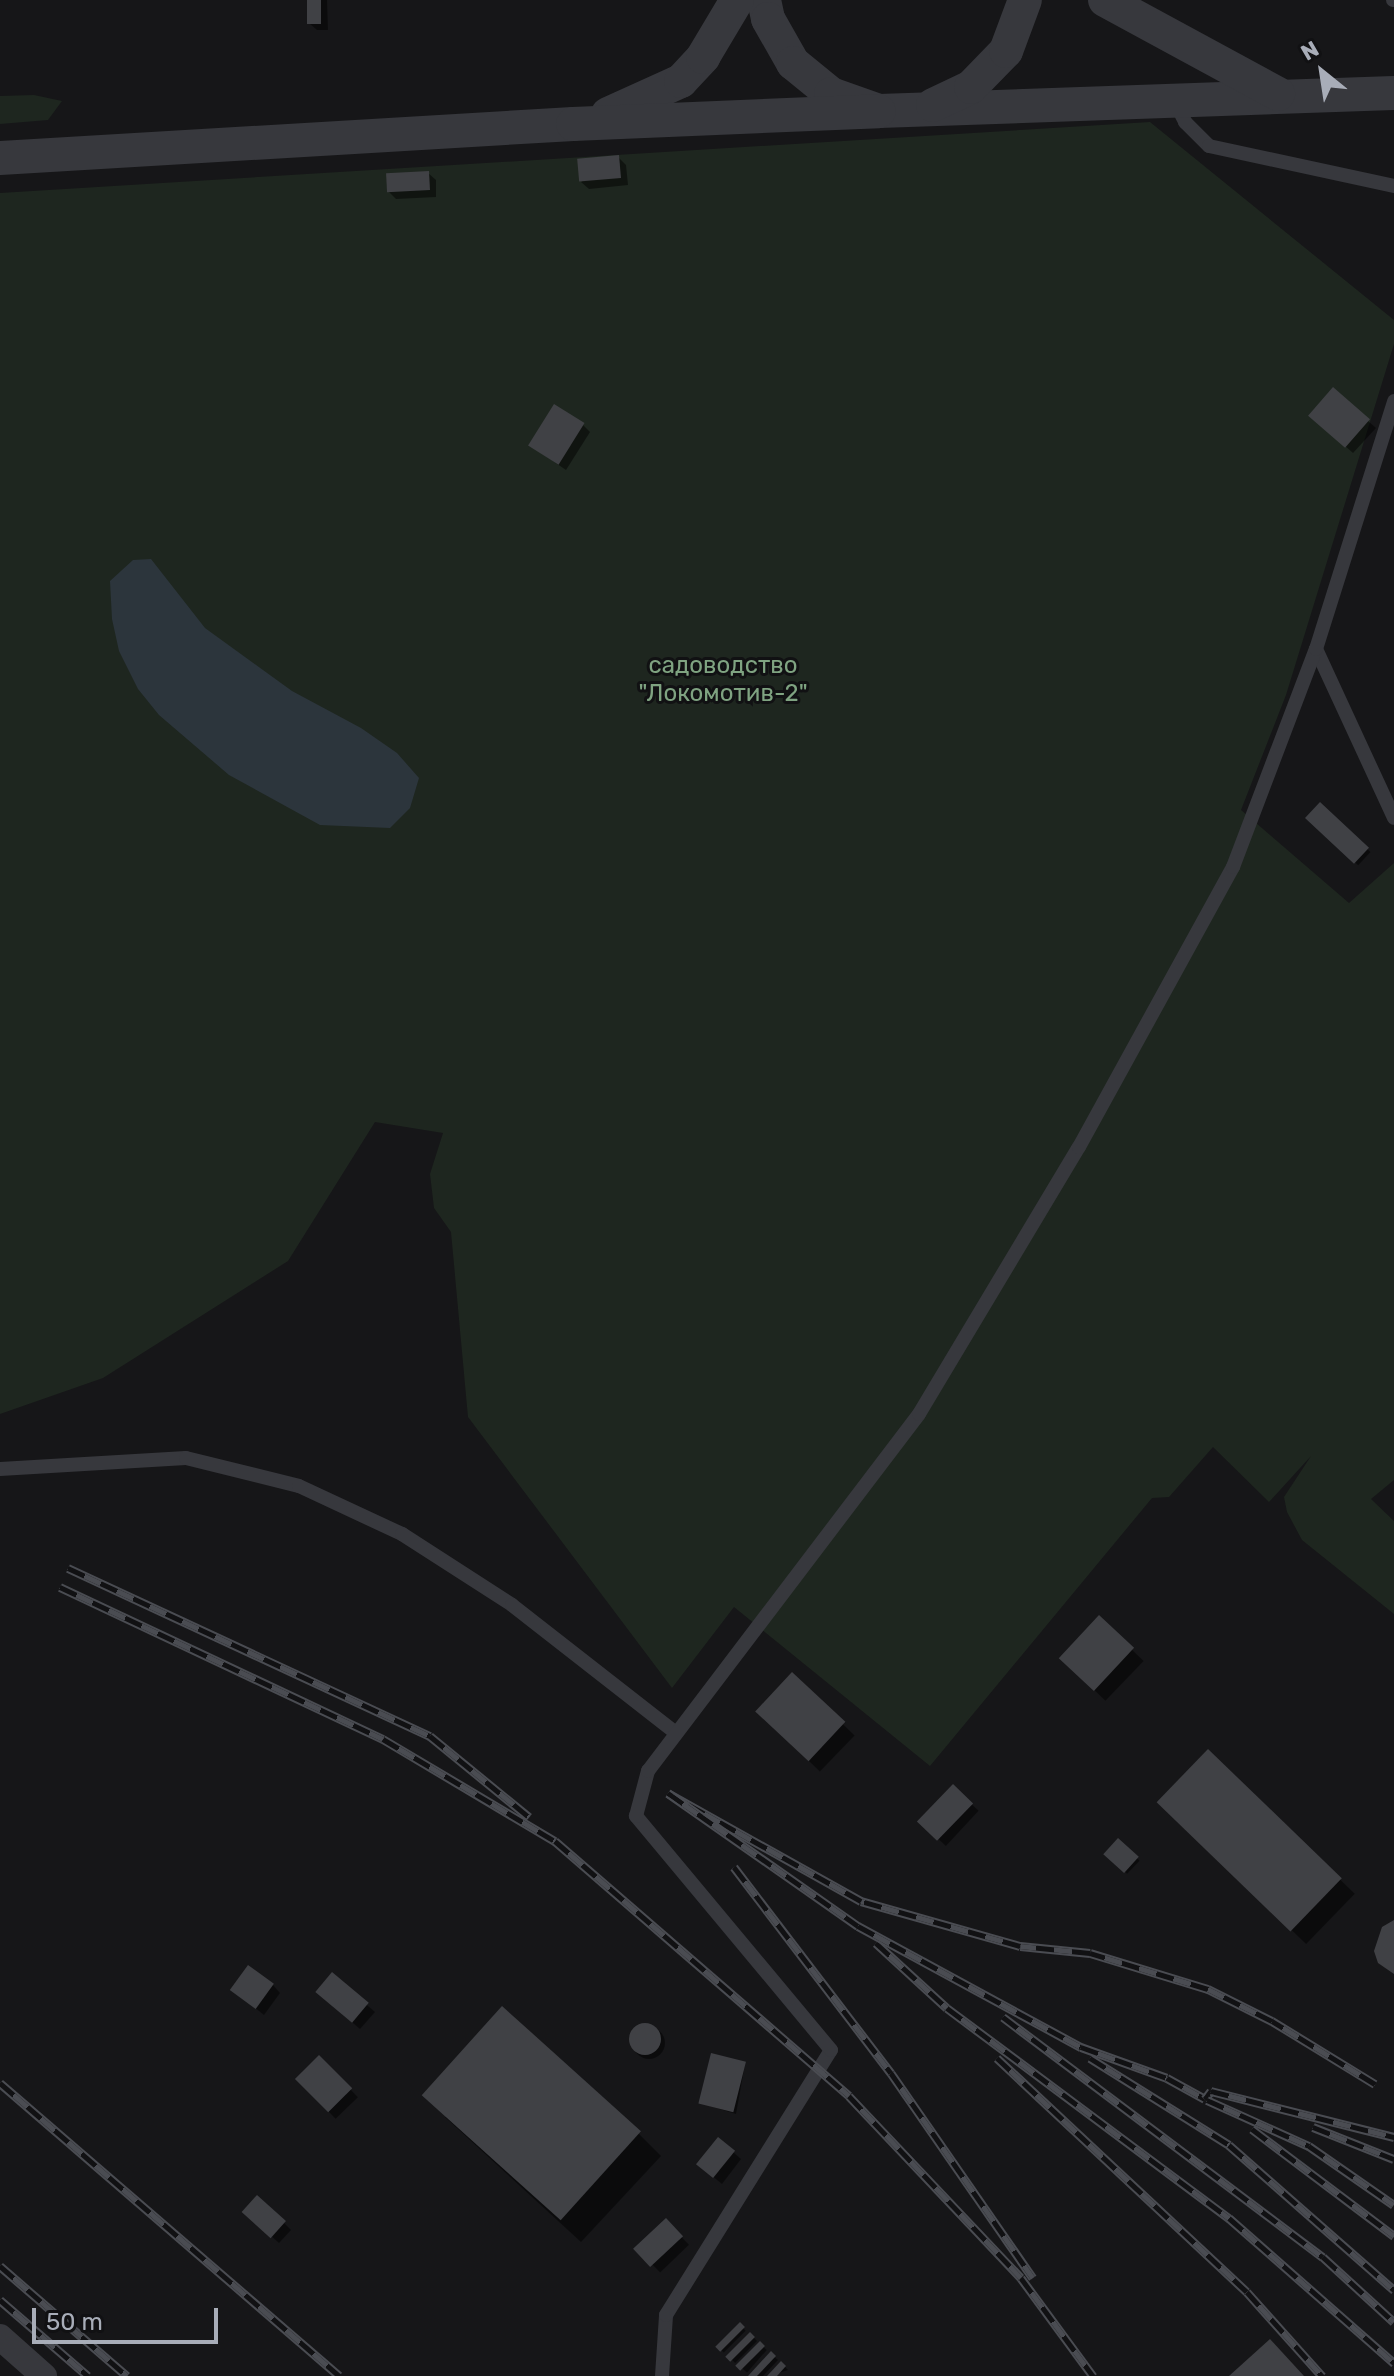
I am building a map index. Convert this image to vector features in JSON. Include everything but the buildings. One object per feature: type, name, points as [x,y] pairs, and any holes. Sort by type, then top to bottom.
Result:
[{"type":"street","points":[[573,124],[622,111],[681,81],[703,57],[737,0]]},
{"type":"street","points":[[764,0],[793,63],[831,94],[879,111]]},
{"type":"street","points":[[926,108],[971,87],[1006,51],[1025,0]]},
{"type":"street","points":[[1105,0],[1282,96]]},
{"type":"street","points":[[0,158],[573,124],[926,108],[1394,93]]},
{"type":"street","points":[[0,2337],[44,2376]]},
{"type":"lane","points":[[1174,100],[1185,122],[1209,146],[1394,186]]},
{"type":"lane","points":[[662,2376],[666,2315],[831,2050],[636,1816],[648,1771],[919,1414],[1071,1160],[1233,867],[1316,649],[1394,401]]},
{"type":"lane","points":[[1316,649],[1394,818]]},
{"type":"lane","points":[[0,1469],[186,1458],[299,1486],[402,1534],[512,1605],[676,1733]]},
{"type":"green space","points":[[34,95],[62,101],[48,120],[0,124],[0,96]]},
{"type":"green space","name":"садоводство \"Локомотив-2\"","points":[[1150,122],[1394,320],[1394,344],[1286,695],[1241,810],[1349,903],[1394,863],[1394,1480],[1371,1499],[1394,1521],[1394,1614],[1302,1540],[1287,1512],[1284,1497],[1311,1456],[1269,1502],[1213,1447],[1169,1497],[1152,1498],[930,1766],[734,1607],[672,1688],[468,1417],[451,1232],[434,1208],[430,1174],[443,1133],[375,1122],[288,1261],[103,1378],[0,1414],[0,193]]},
{"type":"shaded area","points":[[151,559],[205,628],[292,691],[361,728],[397,753],[419,778],[410,808],[390,828],[320,825],[229,775],[159,715],[138,689],[119,651],[112,619],[110,581],[133,560]]},
{"type":"railway","points":[[68,1568],[430,1736],[529,1817]]},
{"type":"railway","points":[[60,1587],[383,1739],[555,1841],[849,2096],[1021,2278],[1093,2376]]},
{"type":"railway","points":[[1375,2084],[1272,2021],[1208,1989],[1090,1953],[1020,1946],[861,1901],[668,1793],[858,1926],[1081,2047],[1167,2078],[1205,2099],[1211,2091],[1394,2137]]},
{"type":"railway","points":[[734,1867],[891,2073],[1033,2278]]},
{"type":"railway","points":[[876,1943],[947,2008],[1229,2218],[1394,2363]]},
{"type":"railway","points":[[1003,2017],[1323,2257],[1394,2322]]},
{"type":"railway","points":[[997,2058],[1247,2292],[1322,2376]]},
{"type":"railway","points":[[1090,2058],[1229,2145],[1394,2290]]},
{"type":"railway","points":[[0,2083],[339,2376]]},
{"type":"railway","points":[[1207,2100],[1309,2146],[1394,2205]]},
{"type":"railway","points":[[1313,2127],[1394,2159]]},
{"type":"railway","points":[[1252,2129],[1394,2236]]},
{"type":"railway","points":[[0,2266],[127,2376]]},
{"type":"railway","points":[[0,2300],[88,2376]]}]
